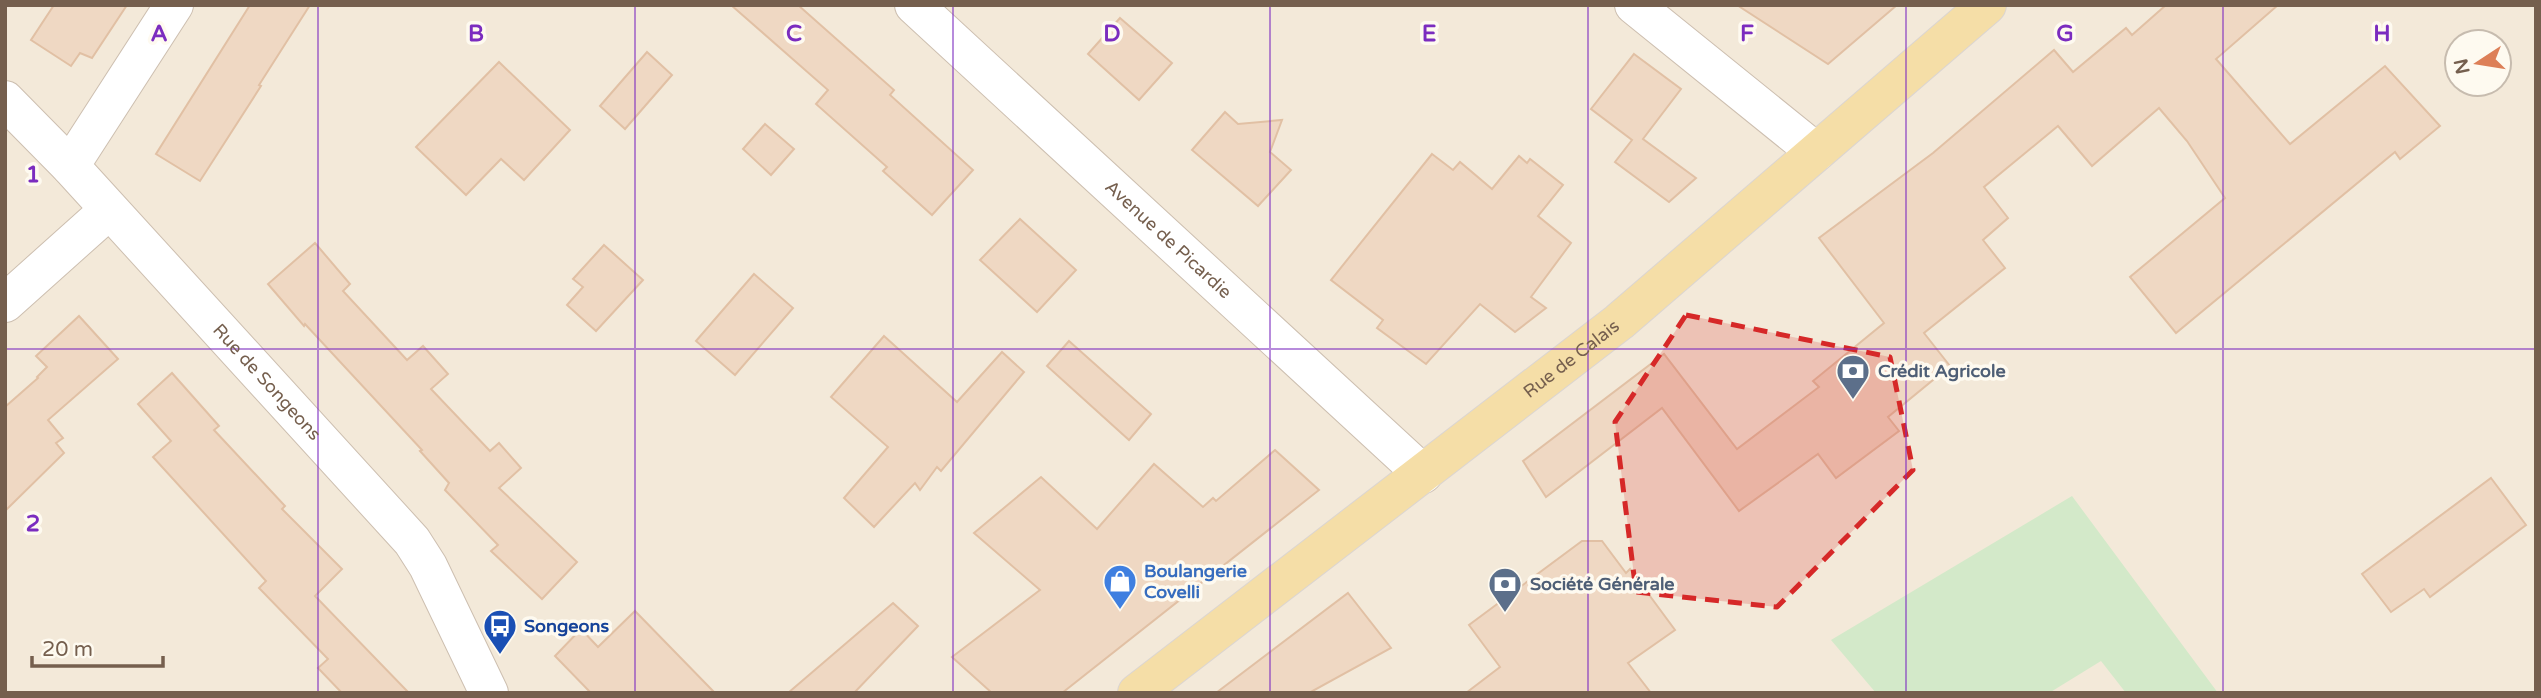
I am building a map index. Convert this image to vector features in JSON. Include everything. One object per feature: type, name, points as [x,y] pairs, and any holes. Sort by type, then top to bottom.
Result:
[{"type":"main road","name":"Rue de Calais","points":[[1137,693],[1619,322],[1987,5]]},
{"type":"street","points":[[70,166],[174,5]]},
{"type":"street","name":"Avenue de Picardie","points":[[914,5],[1423,474]]},
{"type":"street","points":[[1634,5],[1816,152]]},
{"type":"street","name":"Rue de Songeons","points":[[5,100],[70,166],[412,541],[428,566],[489,693]]},
{"type":"street","points":[[5,303],[109,210]]},
{"type":"highlighted area","points":[[1686,315],[1890,357],[1913,470],[1777,607],[1636,592],[1615,422]]},
{"type":"shaded area","points":[[5,5],[2536,5],[2536,693],[5,693]]},
{"type":"green space","points":[[2072,496],[2218,693],[2126,693],[2101,661],[2049,693],[1876,693],[1831,640]]},
{"type":"building","points":[[54,5],[127,5],[92,58],[80,53],[71,66],[31,40]]},
{"type":"building","points":[[250,5],[310,5],[200,181],[156,154]]},
{"type":"building","points":[[731,5],[798,5],[894,90],[890,95],[973,170],[932,215],[883,171],[887,167],[816,104],[828,90]]},
{"type":"building","points":[[1737,5],[1897,5],[1828,64]]},
{"type":"building","points":[[2166,5],[2278,5],[2216,59],[2290,144],[2385,66],[2440,126],[2400,159],[2395,152],[2176,333],[2130,277],[2225,198],[2187,141],[2159,108],[2092,166],[2058,126],[1984,187],[2008,218],[1983,240],[2005,268],[1924,333],[1950,366],[1888,417],[1899,431],[1836,478],[1818,454],[1739,511],[1662,408],[1546,497],[1523,461],[1664,354],[1737,449],[1819,387],[1813,381],[1884,323],[1819,238],[1933,153],[2054,50],[2073,72],[2126,28],[2132,35]]},
{"type":"building","points":[[1120,18],[1172,63],[1139,100],[1088,54]]},
{"type":"building","points":[[647,52],[672,75],[625,129],[600,106]]},
{"type":"building","points":[[1634,54],[1681,89],[1643,139],[1696,178],[1669,202],[1615,162],[1632,140],[1591,109]]},
{"type":"building","points":[[499,62],[570,130],[524,180],[501,159],[466,195],[416,147]]},
{"type":"building","points":[[1225,112],[1238,124],[1282,120],[1270,152],[1291,170],[1258,206],[1192,150]]},
{"type":"building","points":[[765,124],[794,149],[771,175],[743,149]]},
{"type":"building","points":[[1432,154],[1453,170],[1460,162],[1492,189],[1519,156],[1527,163],[1530,159],[1563,185],[1538,216],[1571,243],[1531,297],[1546,308],[1515,332],[1480,304],[1426,364],[1377,328],[1383,320],[1331,280]]},
{"type":"building","points":[[1020,219],[1076,270],[1037,312],[980,260]]},
{"type":"building","points":[[315,243],[350,284],[343,291],[407,360],[423,346],[448,374],[431,389],[490,451],[499,443],[521,468],[499,488],[577,562],[542,599],[491,551],[498,545],[445,490],[449,483],[420,451],[422,450],[305,324],[304,326],[268,284]]},
{"type":"building","points":[[604,245],[643,280],[596,331],[567,305],[583,287],[573,279]]},
{"type":"building","points":[[754,274],[793,308],[735,375],[696,341]]},
{"type":"building","points":[[79,316],[118,359],[48,420],[63,438],[56,443],[64,453],[5,511],[5,407],[47,367],[36,356]]},
{"type":"building","points":[[884,336],[957,402],[1002,352],[1024,372],[941,471],[937,467],[920,490],[915,483],[874,527],[844,498],[888,447],[831,397]]},
{"type":"building","points":[[1069,341],[1151,414],[1129,440],[1047,366]]},
{"type":"building","points":[[172,373],[219,426],[214,430],[285,506],[282,509],[342,569],[315,596],[409,693],[342,693],[318,668],[328,659],[259,588],[266,581],[153,457],[171,441],[138,404]]},
{"type":"building","points":[[1275,450],[1319,490],[1062,693],[992,693],[952,657],[1040,590],[974,533],[1041,477],[1097,529],[1154,464],[1203,507],[1213,498],[1216,501]]},
{"type":"building","points":[[2491,478],[2526,525],[2430,597],[2424,589],[2391,612],[2362,574]]},
{"type":"building","points":[[1582,541],[1602,541],[1626,573],[1630,569],[1675,630],[1628,663],[1651,693],[1466,693],[1500,667],[1469,625]]},
{"type":"building","points":[[1348,593],[1391,648],[1309,693],[1216,693]]},
{"type":"building","points":[[893,603],[918,626],[854,693],[788,693]]},
{"type":"building","points":[[635,611],[715,693],[591,693],[555,656],[581,629],[598,647]]},
{"type":"place","name":"Crédit Agricole","points":[[1853,401]]},
{"type":"place","name":"Boulangerie Covelli","points":[[1120,611]]},
{"type":"place","name":"Société Générale","points":[[1505,614]]},
{"type":"place","name":"Songeons","points":[[500,656]]}]
